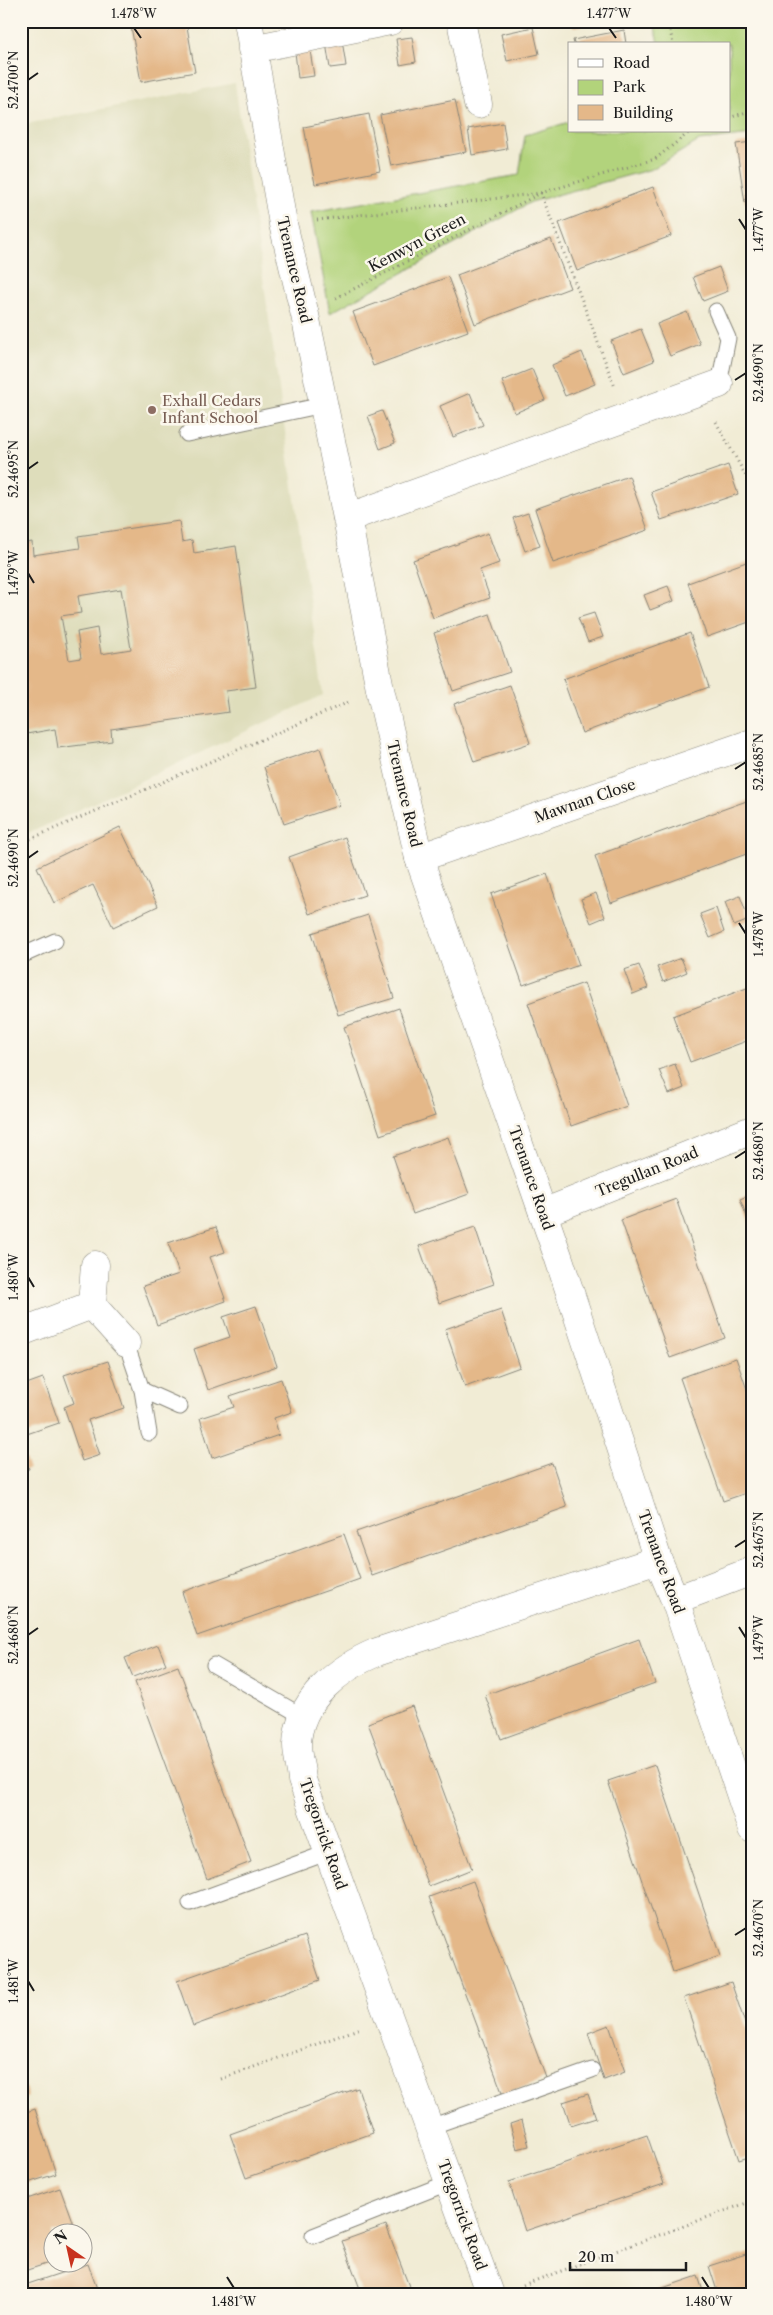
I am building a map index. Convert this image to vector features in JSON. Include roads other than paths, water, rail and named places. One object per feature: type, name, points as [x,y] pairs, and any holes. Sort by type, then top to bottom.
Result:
[{"type":"street","name":"Trenance Road","points":[[248,21],[283,224],[305,315],[380,690],[419,858],[543,1213],[658,1560],[675,1600],[752,1829]]},
{"type":"street","points":[[252,49],[390,21]]},
{"type":"street","points":[[460,21],[478,104]]},
{"type":"street","points":[[347,518],[709,387]]},
{"type":"street","name":"Mawnan Close","points":[[419,858],[752,743]]},
{"type":"street","name":"Tregullan Road","points":[[543,1213],[752,1130]]},
{"type":"street","points":[[95,1265],[92,1305],[126,1343]]},
{"type":"street","points":[[21,1332],[92,1305]]},
{"type":"street","name":"Tregorrick Road","points":[[490,2294],[302,1780],[297,1745],[302,1716],[320,1690],[355,1662],[377,1652],[658,1560]]},
{"type":"street","points":[[675,1600],[752,1571]]},
{"type":"lane","points":[[709,387],[728,338],[716,312]]},
{"type":"lane","points":[[187,434],[323,406]]},
{"type":"lane","points":[[21,956],[55,941]]},
{"type":"lane","points":[[126,1343],[142,1390],[150,1433]]},
{"type":"lane","points":[[142,1390],[180,1407]]},
{"type":"lane","points":[[214,1665],[302,1716]]},
{"type":"lane","points":[[190,1903],[329,1852]]},
{"type":"lane","points":[[430,2127],[592,2070]]},
{"type":"lane","points":[[312,2236],[450,2182]]},
{"type":"place","name":"Exhall Cedars Infant School","points":[[152,410]]}]
